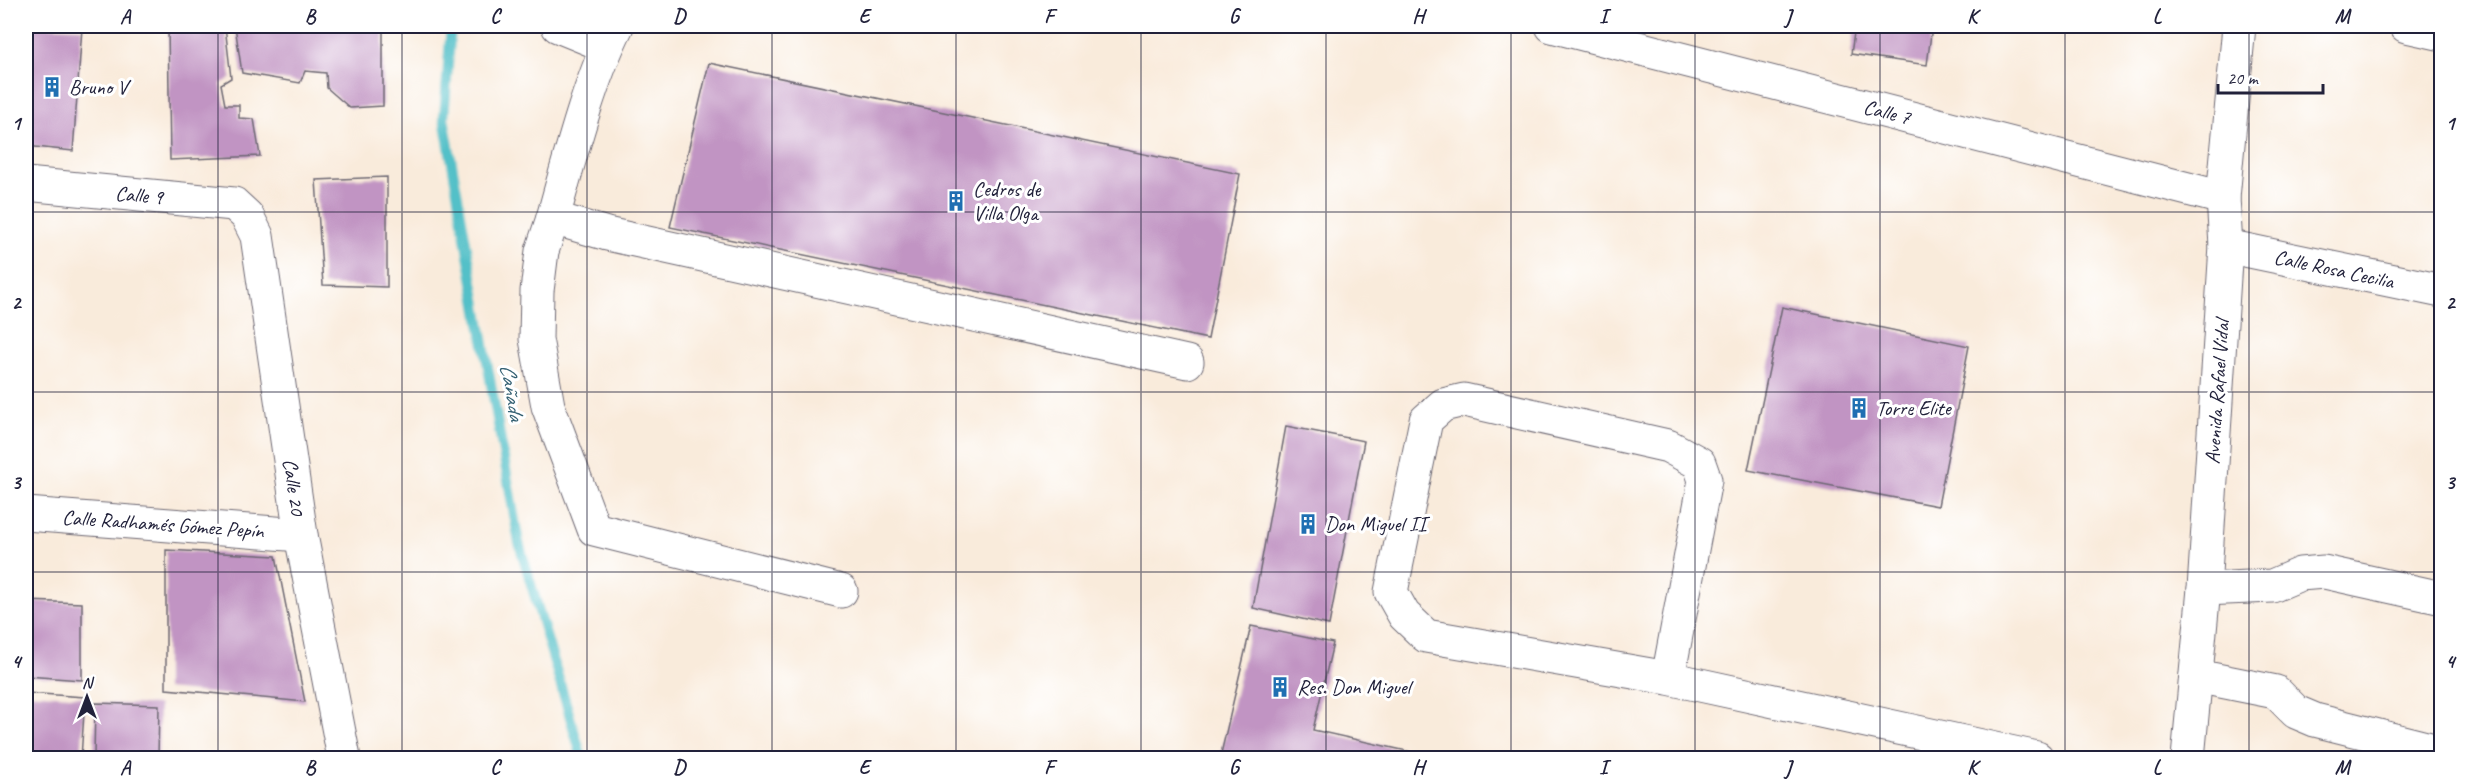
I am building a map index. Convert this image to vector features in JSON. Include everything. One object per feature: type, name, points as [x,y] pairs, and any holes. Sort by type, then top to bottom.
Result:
[{"type":"street","points":[[558,26],[612,36],[569,161],[542,251],[537,291],[536,339],[548,406],[594,529],[841,591]]},
{"type":"street","name":"Calle 7","points":[[1552,26],[2223,198]]},
{"type":"street","name":"Avenida Rafael Vidal","points":[[2188,759],[2204,589],[2226,246],[2223,198],[2239,26]]},
{"type":"street","points":[[2406,26],[2442,34]]},
{"type":"street","name":"Calle 9","points":[[26,184],[234,204],[248,216]]},
{"type":"street","name":"Calle 20","points":[[248,216],[257,236],[301,534],[344,759]]},
{"type":"street","points":[[553,218],[608,234],[1187,362]]},
{"type":"street","name":"Calle Rosa Cecilia","points":[[2226,246],[2442,291]]},
{"type":"street","points":[[1668,678],[1705,480],[1699,463],[1668,446],[1464,400],[1443,405],[1426,420],[1391,592],[1404,615],[1426,636],[1668,678],[2037,759]]},
{"type":"street","name":"Calle Radhamés Gómez Pepín","points":[[26,514],[301,534]]},
{"type":"street","points":[[2204,589],[2272,586],[2300,574],[2324,572],[2442,598]]},
{"type":"street","points":[[2196,676],[2276,692],[2295,712],[2316,720],[2442,752]]},
{"type":"building","name":"Bruno V","points":[[26,26],[82,28],[73,151],[26,146]]},
{"type":"building","points":[[168,26],[225,26],[231,78],[221,84],[225,105],[239,105],[239,118],[254,119],[260,156],[170,160]]},
{"type":"building","points":[[235,26],[383,26],[383,106],[350,108],[327,88],[326,73],[305,71],[300,83],[242,73]]},
{"type":"building","points":[[1855,26],[1932,26],[1927,65],[1851,54]]},
{"type":"building","name":"Cedros de Villa Olga","points":[[709,63],[1240,174],[1208,339],[670,227]]},
{"type":"building","points":[[387,177],[387,287],[323,285],[316,180]]},
{"type":"building","name":"Torre Elite","points":[[1782,307],[1969,346],[1938,506],[1748,470]]},
{"type":"building","name":"Don Miguel II","points":[[1286,426],[1364,441],[1329,625],[1253,608]]},
{"type":"building","points":[[166,550],[276,556],[305,702],[166,689]]},
{"type":"building","points":[[26,601],[82,603],[82,680],[26,676]]},
{"type":"building","name":"Res. Don Miguel","points":[[1251,626],[1333,643],[1313,730],[1438,758],[1220,758]]},
{"type":"building","points":[[26,693],[85,697],[81,758],[26,758]]},
{"type":"building","points":[[95,703],[159,705],[158,758],[94,758]]},
{"type":"waterway","name":"Cañada","points":[[451,26],[444,118],[519,543],[582,758]]},
{"type":"place","name":"Bruno V","points":[[52,87]]},
{"type":"place","name":"Cedros de Villa Olga","points":[[956,201]]},
{"type":"place","name":"Torre Elite","points":[[1859,408]]},
{"type":"place","name":"Don Miguel II","points":[[1308,524]]},
{"type":"place","name":"Res. Don Miguel","points":[[1280,687]]}]
